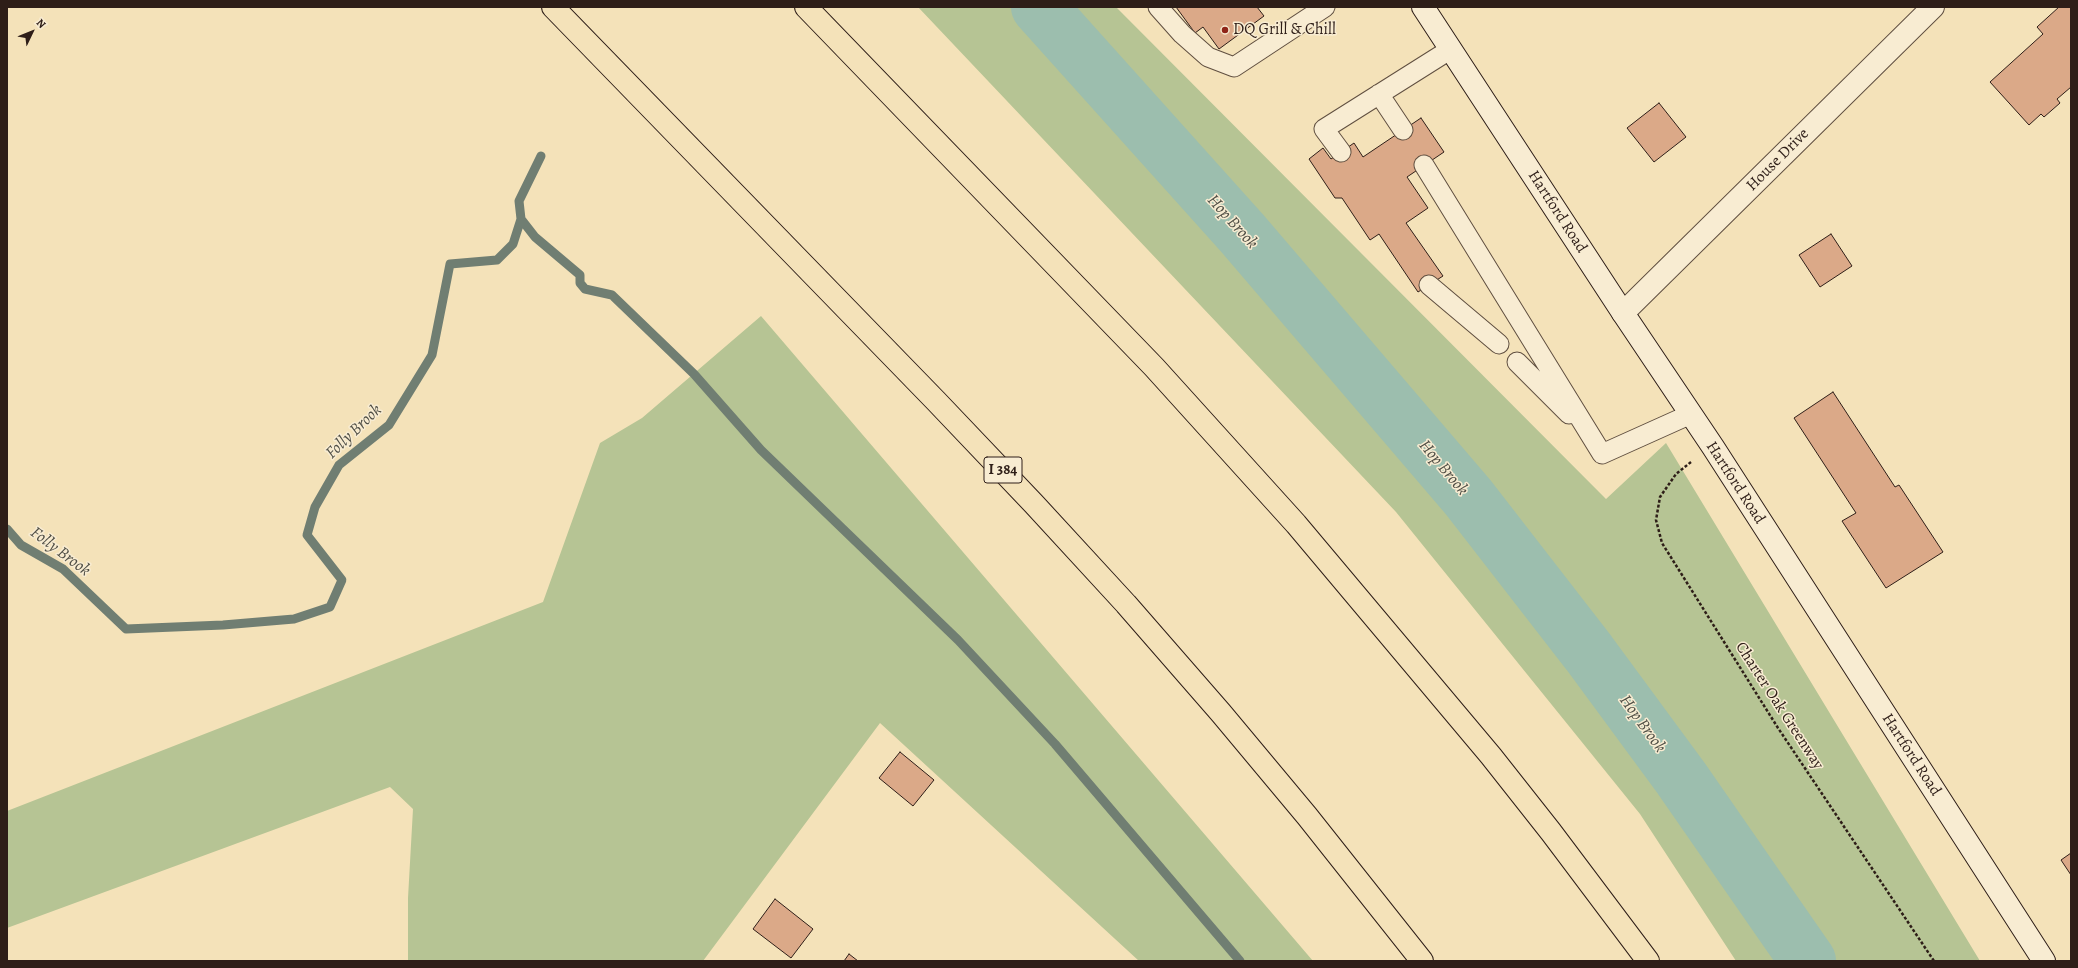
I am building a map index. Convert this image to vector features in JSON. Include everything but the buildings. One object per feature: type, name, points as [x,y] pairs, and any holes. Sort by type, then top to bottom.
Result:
[{"type":"highway","name":"I 384","points":[[553,7],[1034,504],[1126,604],[1226,719],[1307,816],[1422,961]]},
{"type":"highway","points":[[806,7],[1133,344],[1296,524],[1491,756],[1556,838],[1648,961]]},
{"type":"main road","name":"Hartford Road","points":[[1423,7],[1690,414],[2044,961]]},
{"type":"main road","name":"House Drive","points":[[1623,313],[1933,7]]},
{"type":"lane","points":[[1158,7],[1182,34],[1208,57],[1234,67],[1325,7]]},
{"type":"lane","points":[[1341,152],[1324,129],[1451,49]]},
{"type":"lane","points":[[1379,94],[1403,130]]},
{"type":"lane","points":[[1424,165],[1602,454],[1690,414]]},
{"type":"lane","points":[[1429,285],[1499,344]]},
{"type":"lane","points":[[1517,362],[1591,436]]},
{"type":"path","name":"Charter Oak Greenway","points":[[1694,460],[1676,474],[1660,497],[1656,520],[1662,543],[1778,728],[1934,961]]},
{"type":"green space","points":[[918,7],[1116,7],[1606,499],[1666,443],[1980,961],[1736,961],[1640,814],[1396,512]]},
{"type":"green space","points":[[761,316],[1313,961],[1139,961],[880,723],[703,961],[408,961],[408,898],[413,809],[390,787],[7,928],[7,811],[543,602],[600,443],[642,418]]},
{"type":"waterway","name":"Hop Brook","points":[[1039,7],[1242,233],[1468,497],[1589,653],[1681,778],[1808,961]]},
{"type":"waterway","name":"Folly Brook","points":[[7,529],[21,545],[63,569],[126,629],[223,625],[294,619],[330,607],[342,580],[307,535],[315,507],[339,465],[389,425],[432,355],[450,264],[497,260],[513,244],[521,219],[519,201],[541,156]]},
{"type":"waterway","points":[[521,219],[535,237],[580,275],[580,283],[585,289],[612,295],[694,374],[761,450],[958,640],[1055,744],[1240,961]]},
{"type":"place","name":"DQ Grill & Chill","points":[[1225,30]]}]
